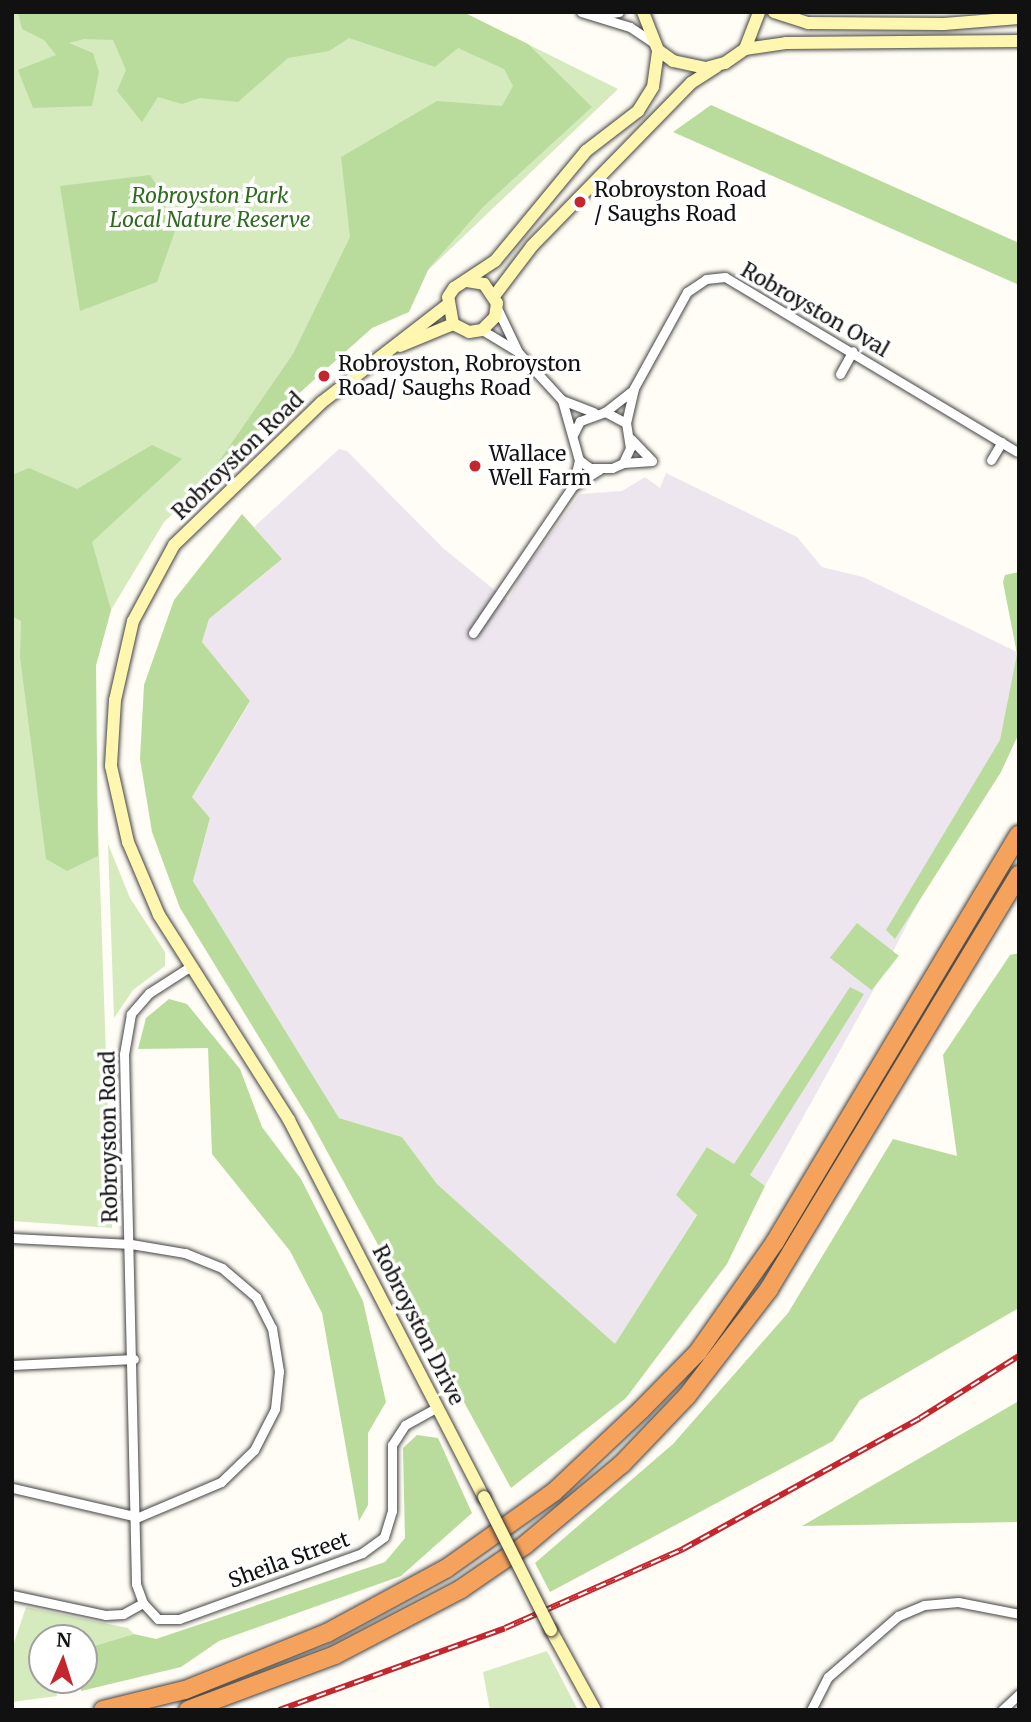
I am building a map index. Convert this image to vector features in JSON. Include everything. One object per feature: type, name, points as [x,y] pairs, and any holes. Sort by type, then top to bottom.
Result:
[{"type":"highway","points":[[977,905],[1019,822]]},
{"type":"highway","points":[[103,1710],[185,1690],[327,1633],[447,1568],[564,1483],[641,1410],[723,1319],[1019,834]]},
{"type":"highway","points":[[188,1710],[335,1655],[461,1588],[525,1545],[622,1464],[687,1396],[769,1289],[1019,874]]},
{"type":"main road","points":[[643,12],[655,46],[690,67],[717,66]]},
{"type":"main road","points":[[745,49],[759,12]]},
{"type":"main road","points":[[774,12],[808,23],[944,24],[1019,18]]},
{"type":"main road","points":[[446,306],[453,324],[469,332],[482,330],[531,246],[691,83],[745,49],[786,43],[1019,41]]},
{"type":"main road","name":"Robroyston Road","points":[[188,968],[128,842],[111,766],[116,700],[132,621],[174,545],[235,481],[381,355],[446,306],[454,288],[467,281],[519,235],[586,151],[638,111],[653,87],[655,46]]},
{"type":"main road","points":[[467,281],[484,284],[496,302]]},
{"type":"main road","name":"Robroyston Road","points":[[381,355],[453,324]]},
{"type":"main road","name":"Robroyston Drive","points":[[188,968],[289,1119],[551,1630],[595,1710]]},
{"type":"street","points":[[585,14],[619,12]]},
{"type":"street","points":[[585,14],[630,27],[655,46]]},
{"type":"street","name":"Robroyston Oval","points":[[634,388],[687,292],[706,279],[725,277],[744,285],[1017,452]]},
{"type":"street","points":[[496,302],[518,352]]},
{"type":"street","points":[[473,633],[573,486],[579,460],[562,400],[518,352],[482,330]]},
{"type":"street","points":[[840,374],[853,351]]},
{"type":"street","points":[[605,412],[634,388]]},
{"type":"street","points":[[573,486],[599,470],[623,463],[652,461],[631,439],[626,424],[634,388]]},
{"type":"street","points":[[562,400],[594,412],[605,412],[626,424]]},
{"type":"street","points":[[573,435],[580,421],[594,412]]},
{"type":"street","points":[[623,463],[631,439]]},
{"type":"street","points":[[991,460],[1002,442]]},
{"type":"street","points":[[579,460],[599,470]]},
{"type":"street","name":"Robroyston Road","points":[[143,1603],[136,1584],[138,1517],[124,1054],[131,1014],[149,993],[188,968]]},
{"type":"street","points":[[12,1238],[131,1244],[185,1253],[222,1268],[256,1297],[272,1328],[279,1371],[275,1409],[254,1450],[221,1482],[138,1517],[12,1488]]},
{"type":"street","points":[[12,1365],[134,1359]]},
{"type":"street","name":"Sheila Street","points":[[143,1603],[158,1619],[179,1619],[362,1553],[384,1536],[392,1511],[392,1445],[405,1425],[437,1407]]},
{"type":"street","points":[[12,1595],[105,1615],[143,1603]]},
{"type":"street","points":[[811,1710],[828,1677],[898,1616],[924,1605],[958,1602],[1019,1614]]},
{"type":"street","points":[[1002,1710],[1019,1695]]},
{"type":"shaded area","points":[[339,449],[347,451],[443,548],[508,601],[520,576],[580,494],[622,491],[645,477],[660,488],[666,473],[797,537],[822,567],[863,577],[1019,653],[1019,704],[874,989],[765,1186],[708,1147],[697,1214],[615,1345],[437,1184],[402,1137],[339,1118],[193,881],[210,818],[192,797],[250,702],[202,642],[209,619],[282,559],[254,527]]},
{"type":"green space","name":"Robroyston Park Local Nature Reserve","points":[[12,12],[463,12],[618,89],[164,522],[111,610],[96,665],[95,739],[112,1228],[12,1221]]},
{"type":"green space","points":[[18,12],[463,12],[528,44],[592,107],[483,207],[429,268],[409,312],[372,328],[213,470],[293,354],[350,237],[341,157],[437,101],[502,106],[513,86],[504,69],[458,48],[435,67],[349,38],[329,51],[288,58],[238,102],[200,98],[182,104],[158,97],[142,122],[117,91],[126,70],[113,40],[84,39],[69,43],[93,53],[99,72],[92,106],[33,108],[18,70],[56,55],[44,40],[22,29]]},
{"type":"green space","points":[[711,105],[1019,243],[1019,285],[673,132]]},
{"type":"green space","points":[[150,175],[179,220],[157,282],[80,311],[60,186]]},
{"type":"green space","points":[[152,445],[182,459],[92,542],[111,610],[96,665],[98,856],[67,871],[46,859],[20,657],[21,621],[12,616],[12,475],[29,468],[77,489]]},
{"type":"green space","points":[[242,514],[282,559],[209,619],[202,642],[250,701],[192,797],[210,818],[193,881],[339,1118],[402,1137],[437,1184],[615,1344],[697,1215],[676,1195],[707,1147],[734,1164],[850,987],[864,994],[750,1175],[765,1186],[727,1264],[626,1398],[511,1488],[311,1122],[180,908],[152,832],[140,759],[144,685],[174,600]]},
{"type":"green space","points":[[1019,572],[1019,733],[1001,772],[895,939],[886,930],[1000,740],[1017,654],[1003,582],[1005,575]]},
{"type":"green space","points":[[108,844],[130,898],[165,952],[165,966],[133,990],[114,1018]]},
{"type":"green space","points":[[857,923],[899,956],[872,990],[830,958]]},
{"type":"green space","points":[[1019,953],[1019,1308],[860,1400],[833,1441],[550,1592],[535,1563],[673,1444],[788,1313],[893,1139],[957,1156],[943,1055],[1010,955]]},
{"type":"green space","points":[[169,999],[187,1004],[240,1069],[262,1127],[301,1179],[363,1301],[386,1402],[368,1433],[368,1505],[359,1521],[322,1313],[290,1251],[212,1154],[208,1048],[138,1049],[146,1018]]},
{"type":"green space","points":[[1019,1401],[1019,1522],[802,1526]]},
{"type":"green space","points":[[417,1435],[438,1438],[472,1513],[401,1576],[219,1641],[181,1667],[98,1687],[98,1645],[134,1634],[156,1639],[385,1562],[405,1538],[403,1448]]},
{"type":"green space","points":[[26,1607],[128,1628],[134,1634],[98,1645],[98,1624],[28,1624],[28,1694],[57,1696],[12,1702],[12,1649]]},
{"type":"green space","points":[[547,1651],[578,1710],[490,1710],[483,1672]]},
{"type":"railway","points":[[279,1710],[505,1628],[683,1549],[920,1418],[1019,1356]]},
{"type":"place","name":"Robroyston Road / Saughs Road","points":[[580,202]]},
{"type":"place","name":"Robroyston, Robroyston Road/ Saughs Road","points":[[324,376]]},
{"type":"place","name":"Wallace Well Farm","points":[[475,466]]}]
